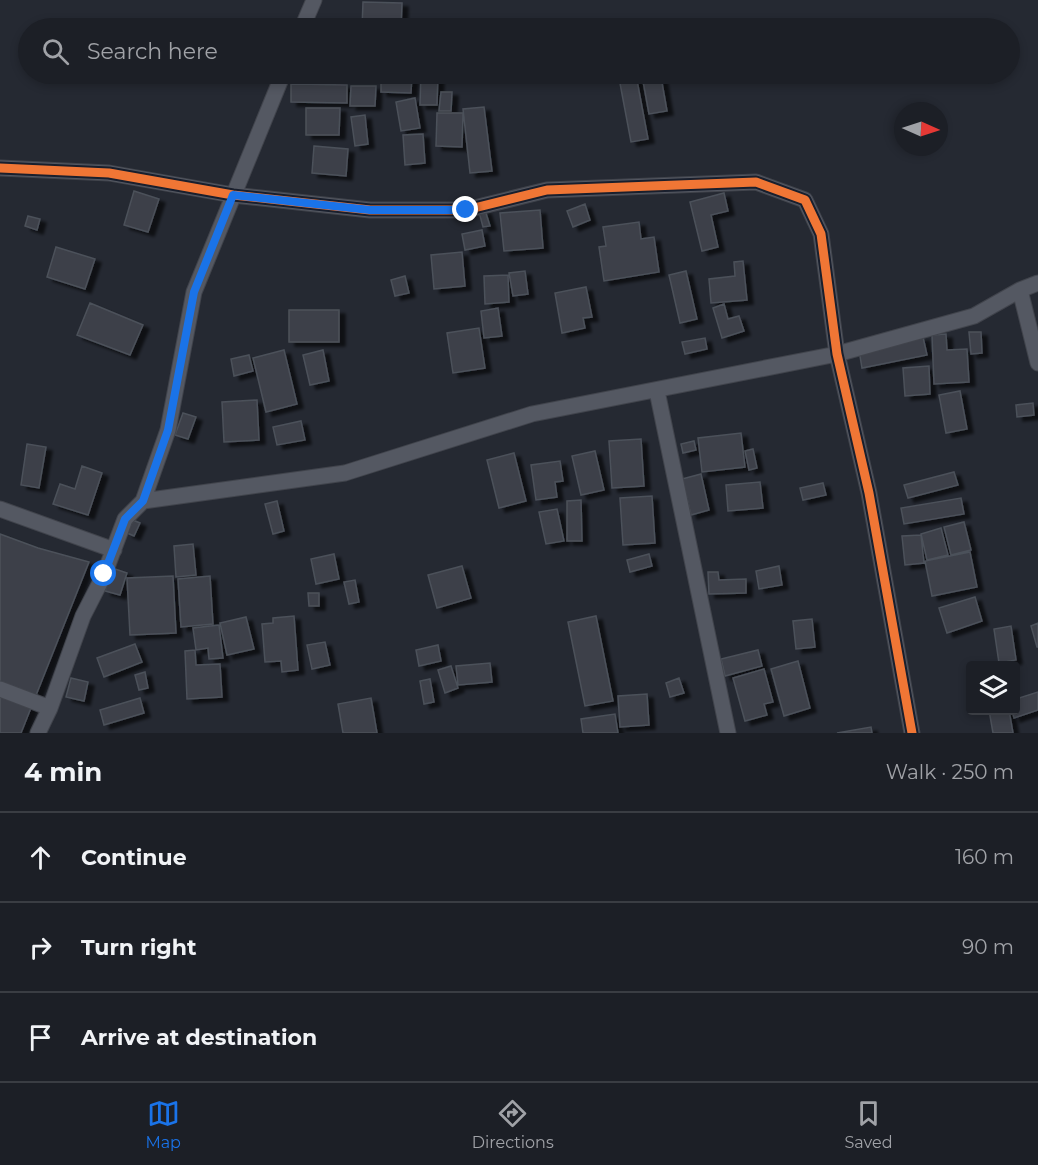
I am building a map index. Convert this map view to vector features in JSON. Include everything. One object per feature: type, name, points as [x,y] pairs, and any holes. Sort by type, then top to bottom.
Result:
[{"type":"street","points":[[306,18],[314,0]]},
{"type":"street","points":[[38,733],[50,708],[83,616],[104,574],[125,519],[143,501],[168,430],[194,292],[279,84]]},
{"type":"street","points":[[0,168],[109,173],[233,195],[370,210],[466,210],[547,190],[756,182],[805,200],[821,234],[837,354],[869,493],[912,733]]},
{"type":"street","points":[[143,501],[345,473],[532,414],[837,354],[974,316],[1020,290],[1038,283]]},
{"type":"street","points":[[1020,290],[1038,363]]},
{"type":"street","points":[[657,391],[729,733]]},
{"type":"street","points":[[0,509],[114,550]]},
{"type":"street","points":[[0,689],[50,708]]},
{"type":"building","points":[[363,2],[402,3],[401,18],[362,18]]},
{"type":"building","points":[[291,84],[347,85],[347,103],[291,102]]},
{"type":"building","points":[[381,84],[411,84],[411,93],[381,92]]},
{"type":"building","points":[[421,84],[438,84],[437,105],[420,105]]},
{"type":"building","points":[[620,84],[638,84],[648,139],[631,142]]},
{"type":"building","points":[[644,84],[662,84],[667,111],[649,114]]},
{"type":"building","points":[[351,86],[376,86],[375,106],[350,106]]},
{"type":"building","points":[[441,92],[452,92],[451,111],[439,111]]},
{"type":"building","points":[[415,98],[420,128],[401,131],[396,102]]},
{"type":"building","points":[[484,107],[492,171],[470,173],[463,109]]},
{"type":"building","points":[[306,108],[340,108],[339,135],[306,135]]},
{"type":"building","points":[[437,113],[463,113],[462,147],[436,146]]},
{"type":"building","points":[[365,115],[368,144],[355,146],[351,117]]},
{"type":"building","points":[[423,134],[425,163],[405,165],[403,135]]},
{"type":"building","points":[[314,146],[348,149],[346,176],[312,173]]},
{"type":"building","points":[[134,191],[159,199],[148,232],[124,225]]},
{"type":"building","points":[[724,193],[728,211],[711,215],[718,247],[702,251],[690,202]]},
{"type":"building","points":[[585,204],[590,220],[573,227],[567,211]]},
{"type":"building","points":[[485,210],[490,226],[483,227],[479,212]]},
{"type":"building","points":[[540,210],[543,248],[504,251],[500,213]]},
{"type":"building","points":[[28,216],[40,219],[37,230],[25,226]]},
{"type":"building","points":[[639,222],[641,239],[654,237],[659,272],[604,281],[599,247],[606,246],[603,227]]},
{"type":"building","points":[[482,230],[485,246],[465,250],[462,234]]},
{"type":"building","points":[[56,247],[95,259],[85,289],[47,277]]},
{"type":"building","points":[[462,252],[465,286],[434,289],[431,255]]},
{"type":"building","points":[[743,261],[747,300],[711,303],[709,279],[735,276],[734,262]]},
{"type":"building","points":[[525,271],[528,294],[513,296],[509,273]]},
{"type":"building","points":[[686,271],[697,319],[680,323],[669,275]]},
{"type":"building","points":[[508,275],[509,302],[485,304],[484,276]]},
{"type":"building","points":[[405,276],[409,293],[395,296],[391,280]]},
{"type":"building","points":[[586,287],[592,317],[583,318],[585,328],[562,333],[555,293]]},
{"type":"building","points":[[90,303],[143,325],[130,355],[77,335]]},
{"type":"building","points":[[724,304],[728,319],[739,316],[744,331],[722,338],[713,308]]},
{"type":"building","points":[[498,308],[502,336],[484,338],[481,311]]},
{"type":"building","points":[[289,310],[339,310],[339,342],[289,342]]},
{"type":"building","points":[[479,328],[485,368],[453,373],[447,333]]},
{"type":"building","points":[[969,332],[981,332],[982,353],[971,354]]},
{"type":"building","points":[[946,334],[947,350],[967,349],[969,382],[934,384],[932,335]]},
{"type":"building","points":[[923,337],[927,355],[862,368],[859,350]]},
{"type":"building","points":[[705,338],[707,349],[685,354],[682,342]]},
{"type":"building","points":[[284,350],[297,404],[266,412],[253,358]]},
{"type":"building","points":[[323,350],[329,381],[310,385],[303,355]]},
{"type":"building","points":[[249,355],[253,371],[234,376],[231,359]]},
{"type":"building","points":[[929,366],[930,394],[905,396],[903,368]]},
{"type":"building","points":[[960,391],[967,429],[946,433],[939,395]]},
{"type":"building","points":[[257,400],[259,440],[224,442],[222,402]]},
{"type":"building","points":[[1033,403],[1034,415],[1017,417],[1016,405]]},
{"type":"building","points":[[183,413],[196,417],[188,439],[175,435]]},
{"type":"building","points":[[301,421],[305,440],[277,445],[273,427]]},
{"type":"building","points":[[741,433],[745,467],[702,472],[698,438]]},
{"type":"building","points":[[641,439],[644,486],[612,488],[609,441]]},
{"type":"building","points":[[694,441],[696,450],[683,453],[681,444]]},
{"type":"building","points":[[27,444],[46,447],[39,488],[21,485]]},
{"type":"building","points":[[753,449],[757,468],[749,470],[745,451]]},
{"type":"building","points":[[595,451],[604,490],[581,495],[572,456]]},
{"type":"building","points":[[514,453],[526,501],[499,508],[487,460]]},
{"type":"building","points":[[560,461],[563,481],[555,482],[557,497],[536,500],[531,465]]},
{"type":"building","points":[[82,466],[102,473],[88,515],[53,504],[60,484],[75,489]]},
{"type":"building","points":[[954,472],[958,485],[908,498],[904,485]]},
{"type":"building","points":[[701,474],[709,510],[691,515],[682,479]]},
{"type":"building","points":[[760,482],[763,508],[728,511],[726,485]]},
{"type":"building","points":[[823,483],[826,495],[803,500],[800,488]]},
{"type":"building","points":[[652,496],[655,543],[623,545],[620,498]]},
{"type":"building","points":[[961,498],[964,514],[904,524],[901,508]]},
{"type":"building","points":[[581,500],[582,541],[567,541],[567,501]]},
{"type":"building","points":[[277,501],[284,531],[273,534],[265,504]]},
{"type":"building","points":[[557,509],[564,541],[546,544],[539,512]]},
{"type":"building","points":[[133,520],[140,523],[134,536],[127,533]]},
{"type":"building","points":[[964,522],[971,550],[951,555],[944,527]]},
{"type":"building","points":[[941,528],[948,555],[927,560],[921,534]]},
{"type":"building","points":[[0,534],[38,548],[89,562],[21,733],[0,733]]},
{"type":"building","points":[[921,535],[924,563],[905,565],[902,536]]},
{"type":"building","points":[[193,544],[196,575],[176,577],[174,546]]},
{"type":"building","points":[[970,552],[977,587],[932,596],[925,561]]},
{"type":"building","points":[[334,554],[339,579],[316,584],[311,559]]},
{"type":"building","points":[[649,554],[652,566],[630,572],[627,560]]},
{"type":"building","points":[[462,566],[471,598],[437,608],[428,575]]},
{"type":"building","points":[[779,566],[782,585],[759,589],[756,571]]},
{"type":"building","points":[[112,568],[127,573],[120,595],[105,591]]},
{"type":"building","points":[[708,572],[718,572],[719,580],[746,579],[746,593],[709,594]]},
{"type":"building","points":[[173,576],[176,633],[130,635],[127,578]]},
{"type":"building","points":[[210,576],[213,624],[181,627],[178,579]]},
{"type":"building","points":[[355,580],[359,602],[349,604],[344,582]]},
{"type":"building","points":[[308,593],[319,593],[319,606],[309,606]]},
{"type":"building","points":[[975,597],[982,621],[947,633],[939,608]]},
{"type":"building","points":[[294,616],[298,670],[282,672],[281,661],[265,662],[262,624],[273,623],[273,618]]},
{"type":"building","points":[[596,616],[613,701],[585,706],[568,622]]},
{"type":"building","points":[[246,617],[254,649],[227,655],[220,623]]},
{"type":"building","points":[[812,619],[815,647],[796,649],[793,621]]},
{"type":"building","points":[[1038,623],[1038,647],[1037,647],[1031,626]]},
{"type":"building","points":[[219,625],[223,658],[209,659],[208,648],[196,650],[193,628]]},
{"type":"building","points":[[1011,626],[1016,660],[999,661],[994,629]]},
{"type":"building","points":[[325,642],[330,665],[312,669],[307,645]]},
{"type":"building","points":[[135,644],[142,662],[104,677],[97,658]]},
{"type":"building","points":[[438,645],[441,661],[419,666],[416,650]]},
{"type":"building","points":[[195,650],[196,665],[220,664],[222,697],[187,699],[185,651]]},
{"type":"building","points":[[758,650],[762,666],[725,676],[721,659]]},
{"type":"building","points":[[798,661],[810,708],[784,716],[771,669]]},
{"type":"building","points":[[490,663],[492,682],[458,685],[456,666]]},
{"type":"building","points":[[451,666],[458,688],[445,693],[438,670]]},
{"type":"building","points":[[764,669],[773,702],[764,704],[767,715],[745,721],[733,678]]},
{"type":"building","points":[[145,672],[148,688],[139,690],[135,675]]},
{"type":"building","points":[[71,678],[88,682],[84,701],[66,697]]},
{"type":"building","points":[[679,678],[684,693],[670,697],[666,683]]},
{"type":"building","points":[[430,679],[434,702],[424,704],[420,681]]},
{"type":"building","points":[[1038,692],[1038,710],[1014,718],[1013,715],[1020,715],[1020,698]]},
{"type":"building","points":[[647,694],[649,725],[620,727],[618,696]]},
{"type":"building","points":[[140,698],[144,713],[104,725],[100,710]]},
{"type":"building","points":[[371,698],[377,733],[343,733],[338,704]]},
{"type":"building","points":[[615,714],[618,733],[583,733],[581,719]]},
{"type":"building","points":[[990,715],[1010,715],[1013,733],[993,733]]},
{"type":"building","points":[[871,727],[872,733],[837,733]]},
{"type":"cycle path","points":[[0,168],[109,173],[233,195],[370,210],[466,210],[547,190],[756,182],[805,200],[821,234],[837,354],[869,493],[912,733]]},
{"type":"route","points":[[104,574],[125,519],[143,501],[168,430],[194,292],[233,195],[370,210],[466,210]]}]
